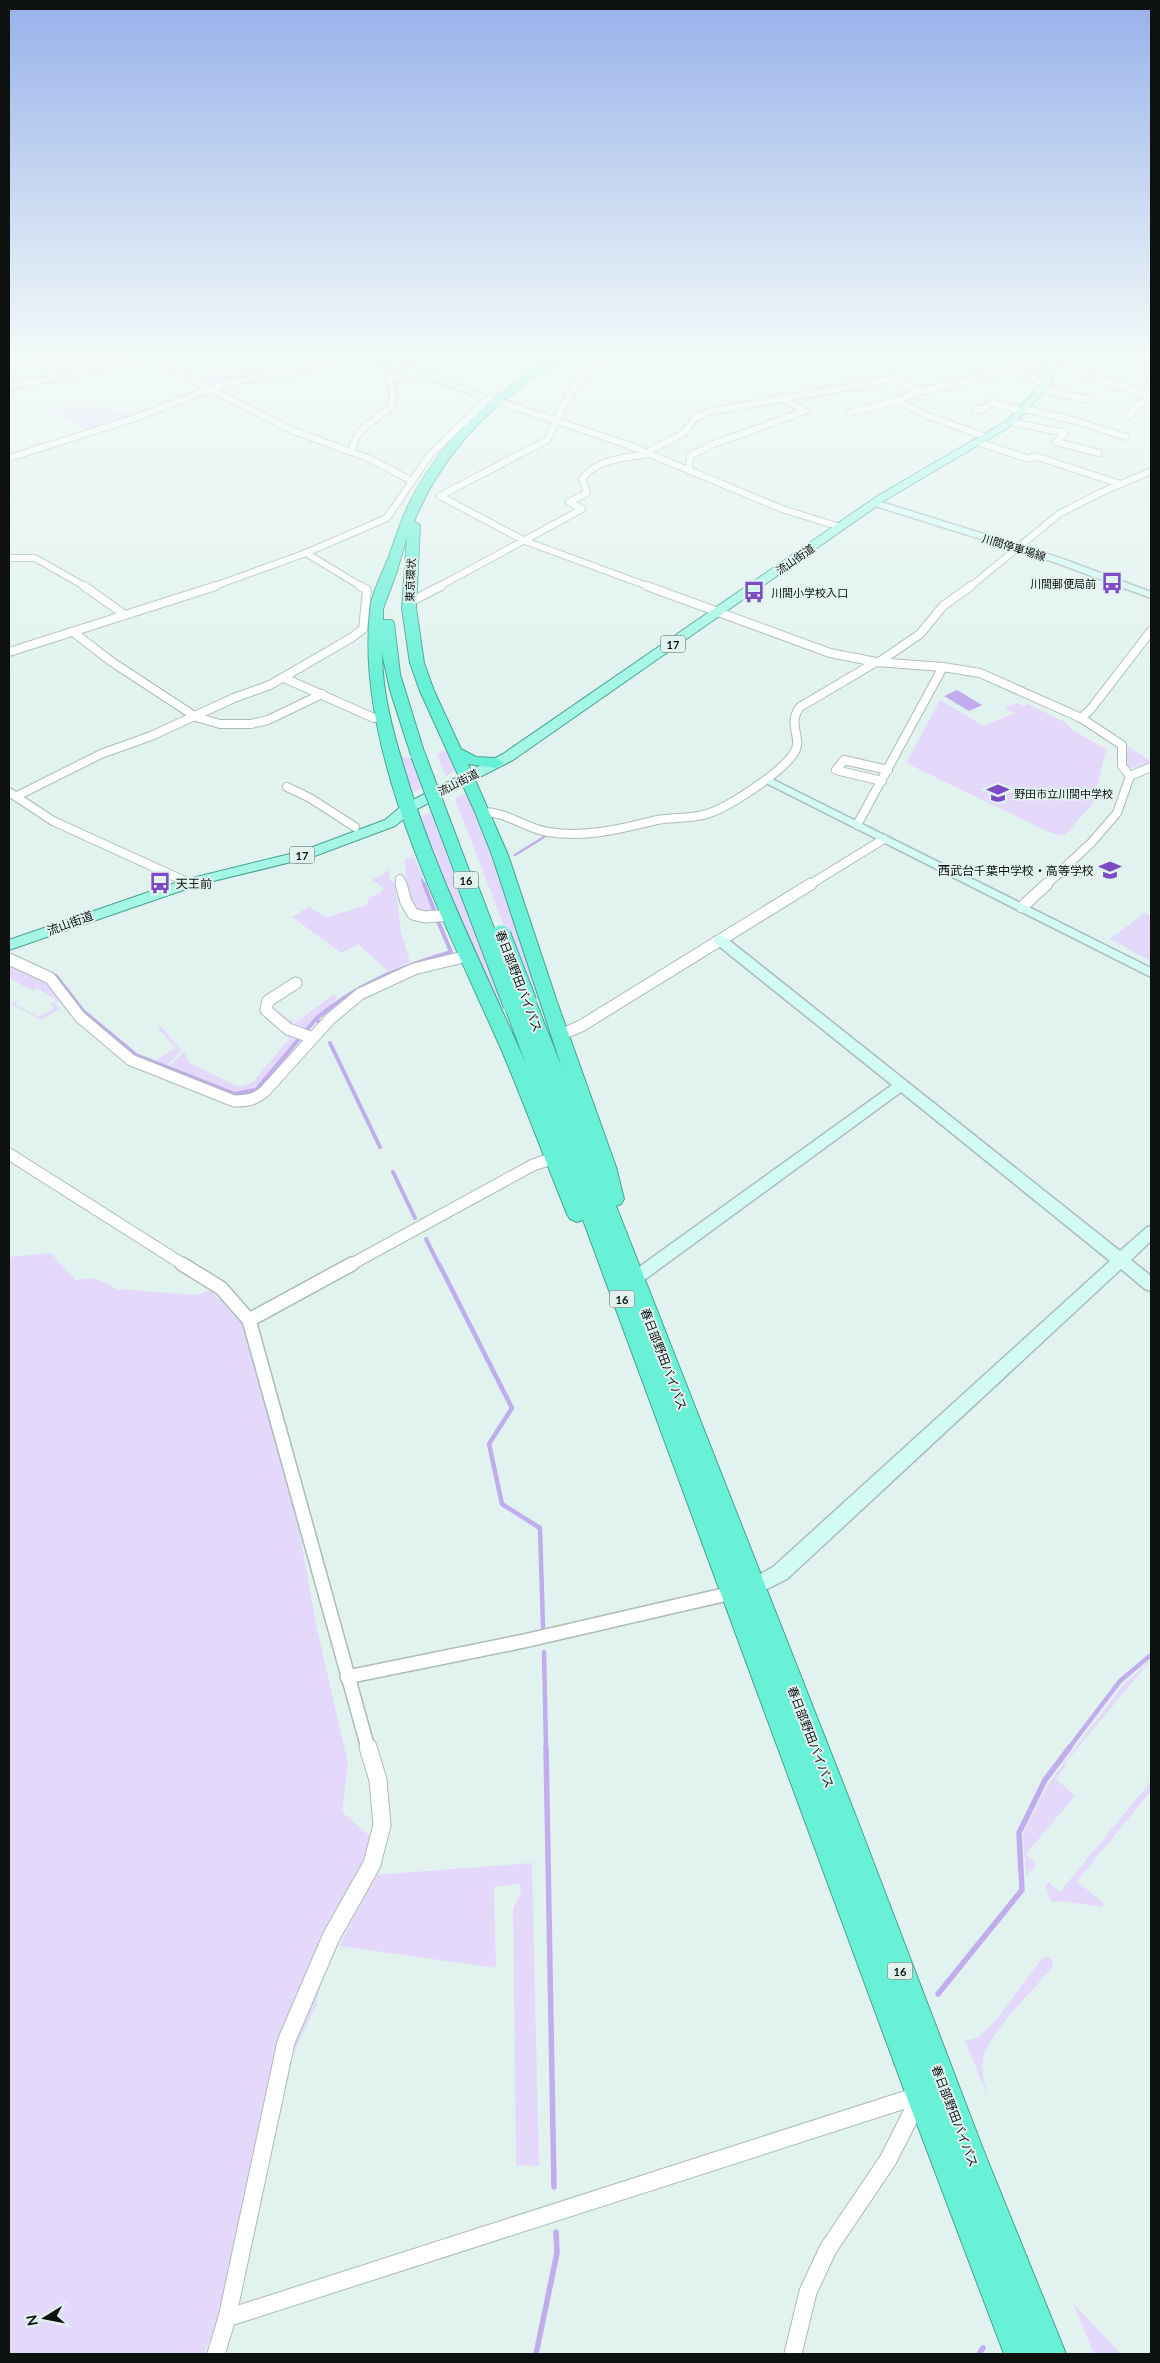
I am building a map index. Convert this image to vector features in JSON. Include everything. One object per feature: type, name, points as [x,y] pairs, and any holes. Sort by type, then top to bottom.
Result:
[{"type":"highway","name":"春日部野田バイパス","points":[[440,462],[428,478],[408,515],[393,561],[387,600],[387,638],[396,686],[520,1004],[634,1279],[742,1590]]},
{"type":"highway","name":"春日部野田バイパス","points":[[424,754],[406,680],[398,620],[400,578],[414,525],[433,485],[449,462]]},
{"type":"highway","name":"東京環状","points":[[414,525],[410,602],[411,634],[419,671],[455,752]]},
{"type":"highway","name":"16","points":[[393,561],[384,575],[375,618],[375,662],[382,717],[408,808],[450,916],[531,1099],[609,1291],[650,1372]]},
{"type":"highway","name":"16","points":[[455,752],[484,812],[517,903],[606,1167],[634,1279]]},
{"type":"highway","points":[[455,752],[473,761],[496,763]]},
{"type":"highway","name":"春日部野田バイパス","points":[[520,1004],[650,1372],[742,1590],[841,1814],[1021,2354]]},
{"type":"highway","name":"春日部野田バイパス","points":[[932,2091],[1049,2354]]},
{"type":"main road","name":"流山街道","points":[[190,883],[320,850],[390,822],[408,808],[496,763],[527,745],[906,482],[941,462]]},
{"type":"main road","name":"流山街道","points":[[9,945],[77,920],[354,827],[386,813],[408,808]]},
{"type":"street","points":[[373,462],[412,481]]},
{"type":"street","points":[[9,652],[125,615],[306,553],[387,518],[425,462]]},
{"type":"street","points":[[503,462],[448,490],[440,496],[525,541],[645,583],[717,613],[830,653],[877,662],[943,667],[980,673],[1080,718],[1122,745],[1122,766],[1130,776]]},
{"type":"street","points":[[410,602],[582,509],[569,502],[587,493],[582,480],[587,474],[605,462]]},
{"type":"street","points":[[667,462],[782,509],[840,527]]},
{"type":"street","points":[[689,471],[690,462]]},
{"type":"street","points":[[1054,462],[1120,484]]},
{"type":"street","points":[[484,812],[497,812],[536,829],[549,832],[590,834],[616,831],[659,820],[706,814],[741,798],[794,753],[798,741],[794,731],[793,720],[795,713],[800,707],[877,662],[920,634],[943,606],[982,578],[1059,514],[1151,471]]},
{"type":"street","name":"川間停車場線","points":[[875,503],[1057,560],[1151,595]]},
{"type":"street","points":[[13,794],[101,754],[196,717],[234,698],[284,678],[363,629],[367,590],[306,553]]},
{"type":"street","points":[[9,558],[35,558],[91,590],[125,615]]},
{"type":"street","points":[[1080,718],[1090,710],[1151,631]]},
{"type":"street","points":[[73,632],[112,662],[196,717],[220,724],[251,724],[268,720],[322,694]]},
{"type":"street","points":[[857,825],[943,667]]},
{"type":"street","points":[[284,678],[374,718],[382,717]]},
{"type":"street","points":[[882,781],[836,770],[844,760],[888,770]]},
{"type":"street","points":[[1022,907],[1091,844],[1116,813],[1130,776],[1151,767]]},
{"type":"street","points":[[772,782],[1151,973]]},
{"type":"street","points":[[287,787],[310,798],[354,827]]},
{"type":"street","points":[[13,794],[53,821],[190,883]]},
{"type":"street","points":[[560,1035],[581,1026],[884,839]]},
{"type":"street","points":[[400,879],[406,906],[409,911],[422,918],[450,916]]},
{"type":"street","points":[[720,940],[1151,1285]]},
{"type":"street","points":[[9,958],[50,978],[80,1017],[131,1060],[234,1100],[255,1100],[345,1004],[360,994],[414,969],[467,956]]},
{"type":"street","points":[[296,983],[268,1001],[266,1010],[288,1029],[313,1038]]},
{"type":"street","points":[[634,1279],[901,1085]]},
{"type":"street","points":[[9,1154],[221,1288],[249,1320],[347,1677],[378,1780],[382,1825],[372,1864],[331,1937],[286,2042],[227,2318],[216,2354]]},
{"type":"street","points":[[249,1320],[533,1165],[554,1158]]},
{"type":"street","points":[[347,1677],[524,1641],[742,1590],[780,1573],[1151,1232]]},
{"type":"street","points":[[227,2318],[932,2091]]},
{"type":"street","points":[[793,2354],[808,2292],[828,2249],[932,2091]]},
{"type":"shaded area","points":[[957,690],[982,705],[969,711],[944,696]]},
{"type":"shaded area","points":[[940,700],[984,726],[1014,713],[1005,708],[1017,703],[1024,706],[1028,704],[1065,722],[1075,732],[1106,749],[1094,802],[1065,835],[1053,834],[906,763]]},
{"type":"shaded area","points":[[1127,746],[1151,762],[1132,768],[1126,766]]},
{"type":"shaded area","points":[[448,749],[456,770],[446,776],[437,754]]},
{"type":"shaded area","points":[[398,753],[404,757],[414,758],[424,787],[417,791],[409,792]]},
{"type":"shaded area","points":[[469,792],[505,883],[543,1001],[532,998],[455,799]]},
{"type":"shaded area","points":[[433,810],[504,1002],[497,1006],[418,819]]},
{"type":"shaded area","points":[[414,857],[424,879],[420,880],[435,915],[412,910],[406,882],[405,859]]},
{"type":"shaded area","points":[[389,870],[390,879],[395,884],[401,932],[410,962],[388,971],[358,944],[341,953],[292,917],[309,907],[327,917],[367,905],[369,897],[380,894],[384,888],[372,880]]},
{"type":"shaded area","points":[[1145,913],[1151,916],[1151,961],[1110,939]]},
{"type":"shaded area","points":[[9,966],[46,980],[60,999],[54,1004],[60,1008],[41,1020],[11,1004],[21,999],[15,1004],[38,1017],[55,1008],[50,1005],[57,1000],[37,988],[33,991],[9,978]]},
{"type":"shaded area","points":[[333,995],[337,998],[302,1033],[292,1029],[275,1012],[277,1011],[295,1023]]},
{"type":"shaded area","points":[[275,1022],[299,1037],[256,1090],[236,1093],[168,1067],[184,1052],[190,1063],[235,1085],[243,1086],[253,1082],[289,1039],[273,1023]]},
{"type":"shaded area","points":[[161,1027],[182,1050],[166,1066],[155,1061],[176,1048],[158,1029]]},
{"type":"shaded area","points":[[51,1253],[75,1280],[94,1278],[117,1289],[196,1295],[211,1290],[218,1299],[241,1303],[293,1495],[316,1624],[348,1764],[342,1812],[370,1836],[362,1864],[327,1927],[317,2004],[258,2128],[227,2297],[204,2354],[9,2354],[9,1257]]},
{"type":"shaded area","points":[[1151,1660],[1065,1763],[1067,1765],[1056,1779],[1075,1796],[1026,1854],[1037,1864],[1026,1876],[1023,1834],[1048,1784],[1124,1684]]},
{"type":"shaded area","points":[[1151,1781],[1151,1791],[1077,1881],[1104,1904],[1101,1907],[1064,1901],[1051,1902],[1046,1887],[1048,1882],[1060,1892]]},
{"type":"shaded area","points":[[532,1863],[539,2166],[516,2165],[513,1909],[521,1892],[520,1884],[494,1887],[496,1968],[339,1946],[374,1875]]},
{"type":"shaded area","points":[[1047,1956],[1053,1961],[1052,1968],[1002,2025],[986,2050],[983,2070],[989,2099],[965,2041],[978,2037],[997,2019],[1041,1959]]},
{"type":"shaded area","points":[[1073,2303],[1121,2354],[1094,2354]]},
{"type":"waterway","points":[[515,855],[549,834]]},
{"type":"waterway","points":[[422,880],[424,885]]},
{"type":"waterway","points":[[424,884],[436,915]]},
{"type":"waterway","points":[[316,1019],[363,986],[414,964],[451,952],[438,921]]},
{"type":"waterway","points":[[51,974],[56,976],[83,1011],[136,1055],[235,1094],[256,1090],[300,1038]]},
{"type":"waterway","points":[[304,1033],[316,1019]]},
{"type":"waterway","points":[[330,1043],[380,1147]]},
{"type":"waterway","points":[[393,1172],[415,1218]]},
{"type":"waterway","points":[[426,1239],[439,1265]]},
{"type":"waterway","points":[[439,1264],[512,1408],[489,1444],[502,1504],[540,1528],[543,1627]]},
{"type":"waterway","points":[[544,1652],[546,1748]]},
{"type":"waterway","points":[[1069,1748],[1120,1681],[1151,1655]]},
{"type":"waterway","points":[[546,1747],[554,2187]]},
{"type":"waterway","points":[[938,1994],[1022,1890],[1019,1833],[1045,1780],[1070,1747]]},
{"type":"waterway","points":[[536,2354],[557,2253],[556,2232]]},
{"type":"waterway","points":[[979,2354],[983,2348]]},
{"type":"place","name":"川間郵便局前","points":[[1112,583]]},
{"type":"place","name":"川間小学校入口","points":[[754,592]]},
{"type":"place","name":"野田市立川間中学校","points":[[998,793]]},
{"type":"place","name":"西武台千葉中学校・高等学校","points":[[1110,870]]},
{"type":"place","name":"天王前","points":[[160,883]]}]
